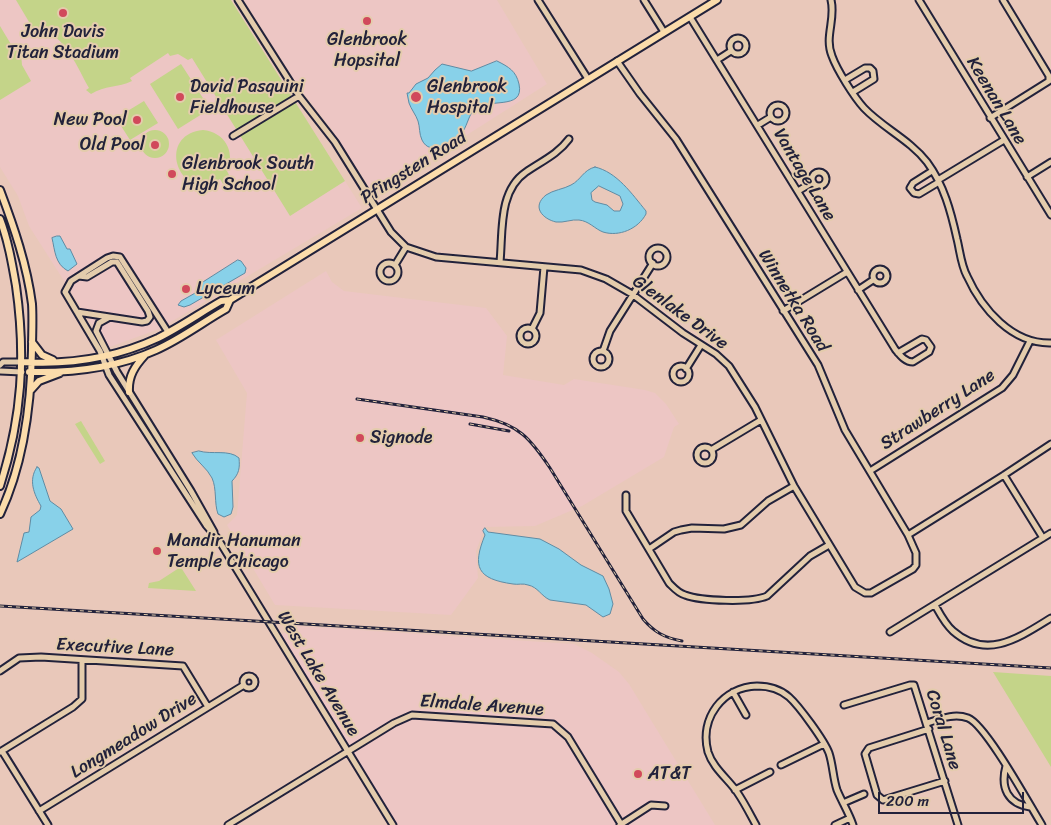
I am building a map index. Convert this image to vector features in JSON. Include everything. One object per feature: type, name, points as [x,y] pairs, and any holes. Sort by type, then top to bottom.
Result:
[{"type":"main road","name":"Pfingsten Road","points":[[22,362],[81,361],[106,356],[136,347],[168,332],[221,300],[230,300],[717,0]]},
{"type":"main road","points":[[0,190],[24,262],[32,306],[32,363],[26,429],[16,471],[0,514]]},
{"type":"main road","points":[[0,219],[10,252],[16,284],[21,329],[22,362],[20,399],[0,486]]},
{"type":"main road","name":"Pfingsten Road","points":[[22,372],[64,371],[114,365],[146,354],[171,342],[226,309],[230,300]]},
{"type":"main road","points":[[32,342],[42,355],[48,359],[62,362]]},
{"type":"main road","points":[[129,392],[129,380],[132,372],[146,354]]},
{"type":"main road","points":[[30,391],[39,382],[64,371]]},
{"type":"street","name":"Glenlake Drive","points":[[238,0],[299,96],[335,142],[391,232],[406,247],[436,257],[581,270],[606,279],[632,294],[683,333],[716,354],[729,366],[761,420],[794,486],[855,587],[865,593],[871,593],[913,569]]},
{"type":"street","points":[[538,0],[588,79]]},
{"type":"street","points":[[644,0],[664,32]]},
{"type":"street","points":[[830,0],[833,14],[829,31],[831,55],[864,108],[921,155],[932,171],[950,209],[967,276],[979,297],[997,321],[1007,328],[1030,341],[1051,343]]},
{"type":"street","points":[[920,2],[927,0]]},
{"type":"street","points":[[990,118],[1049,81],[1050,76],[1003,0]]},
{"type":"street","name":"Keenan Lane","points":[[920,2],[1051,215]]},
{"type":"street","name":"Vantage Lane","points":[[690,16],[897,351]]},
{"type":"street","points":[[717,60],[731,51]]},
{"type":"street","name":"Winnetka Road","points":[[617,61],[640,94],[676,138],[818,365],[845,430],[908,535],[917,559],[913,569]]},
{"type":"street","points":[[845,80],[865,68],[870,68],[873,71],[874,80],[853,92]]},
{"type":"street","points":[[233,136],[299,96]]},
{"type":"street","points":[[758,125],[772,117]]},
{"type":"street","points":[[500,262],[508,193],[524,173],[561,150],[569,139]]},
{"type":"street","points":[[932,171],[913,183],[911,186],[914,193],[919,194],[1004,140]]},
{"type":"street","points":[[1027,177],[1051,162]]},
{"type":"street","points":[[798,192],[813,182]]},
{"type":"street","points":[[395,265],[406,247]]},
{"type":"street","points":[[80,276],[110,256],[120,257],[168,332]]},
{"type":"street","points":[[77,312],[145,322],[150,317],[117,262],[112,262],[87,277],[80,276]]},
{"type":"street","points":[[604,351],[610,331],[653,264]]},
{"type":"street","points":[[532,329],[540,313],[544,267]]},
{"type":"street","points":[[783,311],[847,272]]},
{"type":"street","name":"West Lake Avenue","points":[[80,276],[69,283],[65,292],[106,356],[114,365],[192,491],[218,539],[393,825]]},
{"type":"street","points":[[858,290],[873,280]]},
{"type":"street","points":[[106,356],[96,331],[98,323],[108,318]]},
{"type":"street","points":[[922,339],[926,340],[932,347],[929,352],[913,362],[909,362],[897,351],[922,339]]},
{"type":"street","name":"Strawberry Lane","points":[[870,471],[1002,388],[1013,376],[1030,341]]},
{"type":"street","points":[[686,369],[701,345]]},
{"type":"street","name":"West Lake Avenue","points":[[106,356],[106,366],[109,375],[206,525],[218,539]]},
{"type":"street","name":"Pfingsten Road","points":[[0,365],[3,362],[22,362]]},
{"type":"street","name":"Pfingsten Road","points":[[0,371],[22,372]]},
{"type":"street","points":[[711,450],[761,420]]},
{"type":"street","points":[[908,535],[1051,444]]},
{"type":"street","points":[[1004,475],[1044,538]]},
{"type":"street","points":[[649,549],[674,532],[681,530],[692,528],[724,529],[741,525],[768,501],[794,486]]},
{"type":"street","points":[[626,495],[626,511],[669,583],[683,595],[691,597],[760,599],[767,596],[810,556],[829,545]]},
{"type":"street","points":[[890,632],[1051,533]]},
{"type":"street","points":[[935,605],[952,630],[966,639],[983,644],[1008,643],[1018,639],[1051,618]]},
{"type":"street","name":"Executive Lane","points":[[0,671],[19,658],[40,657],[183,666],[208,707]]},
{"type":"street","points":[[48,825],[1,752],[73,707],[82,699],[82,660]]},
{"type":"street","name":"Coral Lane","points":[[844,705],[912,684],[916,686],[958,825]]},
{"type":"street","name":"Longmeadow Drive","points":[[39,811],[244,685]]},
{"type":"street","points":[[756,825],[735,790],[712,760],[708,752],[706,740],[712,712],[720,702],[733,692],[745,687],[762,686],[782,692],[800,709],[824,744],[829,753],[837,789],[853,825]]},
{"type":"street","points":[[733,692],[746,715]]},
{"type":"street","name":"Elmdale Avenue","points":[[228,825],[394,723],[412,715],[553,724],[568,737],[620,824]]},
{"type":"street","points":[[927,723],[950,716],[968,718],[982,728],[1042,825]]},
{"type":"street","points":[[929,729],[869,748],[864,754],[877,795],[883,800],[944,781]]},
{"type":"street","points":[[781,765],[824,744]]},
{"type":"street","points":[[1006,766],[1003,782],[1006,792],[1019,805],[1030,807]]},
{"type":"street","points":[[735,790],[770,772]]},
{"type":"street","points":[[843,803],[864,794]]},
{"type":"street","points":[[620,824],[651,805],[665,806]]},
{"type":"street","points":[[835,825],[850,818]]},
{"type":"shaded area","name":"Glenbrook South High School","points":[[0,0],[231,0],[362,208],[159,329],[107,348],[29,226],[18,196],[0,167]]},
{"type":"shaded area","name":"Glenbrook Hospital","points":[[244,0],[497,0],[547,84],[374,194],[331,128],[299,87]]},
{"type":"shaded area","points":[[326,271],[332,282],[344,291],[486,308],[507,336],[503,375],[564,385],[574,379],[655,393],[666,404],[679,424],[674,427],[664,457],[582,506],[535,526],[485,527],[476,551],[478,578],[451,615],[275,605],[227,525],[237,515],[247,393],[216,340]]},
{"type":"shaded area","points":[[296,626],[574,644],[592,653],[619,672],[629,684],[715,825],[397,825],[281,635]]},
{"type":"green space","points":[[16,0],[231,0],[345,181],[290,216],[192,58],[188,60],[178,54],[170,56],[168,53],[130,78],[132,81],[101,89],[91,94],[86,90],[89,88],[64,45],[57,38],[49,34],[41,32],[41,36],[35,32]]},
{"type":"green space","points":[[0,26],[15,51],[19,49],[22,65],[31,81],[0,100]]},
{"type":"green space","name":"David Pasquini Fieldhouse","points":[[181,64],[210,109],[178,129],[150,84]]},
{"type":"green space","name":"New Pool","points":[[144,101],[158,123],[130,140],[116,118]]},
{"type":"green space","name":"Old Pool","points":[[155,130],[165,134],[169,144],[165,154],[155,158],[145,154],[141,144],[145,134]]},
{"type":"green space","points":[[203,130],[217,134],[229,150],[230,156],[227,171],[231,179],[223,184],[220,179],[206,185],[194,183],[184,176],[178,166],[176,155],[179,143],[188,135]]},
{"type":"green space","points":[[81,421],[105,461],[100,464],[75,424]]},
{"type":"green space","points":[[179,568],[182,569],[196,591],[148,588],[149,583],[159,581]]},
{"type":"green space","points":[[993,672],[1051,676],[1051,767]]},
{"type":"water","points":[[497,61],[508,67],[516,76],[519,84],[519,93],[516,98],[511,101],[479,107],[471,113],[461,134],[452,141],[435,148],[430,148],[426,145],[421,138],[418,121],[410,105],[407,93],[416,84],[428,78],[442,64],[471,71]]},
{"type":"water","points":[[595,167],[603,170],[617,179],[630,191],[646,211],[643,219],[633,228],[615,233],[603,232],[583,221],[556,222],[540,212],[539,204],[546,195],[571,185],[591,168]],"holes":[[[599,186],[620,196],[623,204],[620,211],[614,211],[607,205],[592,200],[591,193]]]},
{"type":"water","points":[[60,236],[67,249],[70,249],[77,264],[68,271],[60,265],[56,257],[52,238]]},
{"type":"water","points":[[238,260],[246,268],[245,273],[190,305],[184,307],[178,305],[181,301],[197,292],[203,282]]},
{"type":"water","points":[[199,451],[225,453],[239,458],[238,471],[232,481],[233,507],[231,514],[224,517],[218,514],[212,478],[192,453]]},
{"type":"water","points":[[37,467],[39,468],[50,501],[61,509],[73,529],[17,562],[24,533],[29,532],[31,517],[40,510],[41,506],[34,492],[32,482]]},
{"type":"water","points":[[485,528],[488,532],[540,539],[559,549],[581,565],[603,576],[613,604],[610,614],[603,617],[586,605],[550,600],[531,586],[501,582],[485,575],[481,570],[479,555],[485,535],[483,531]]},
{"type":"railway","points":[[357,399],[483,417],[506,424],[522,434],[536,448],[550,468],[643,619],[660,634],[682,641]]},
{"type":"railway","points":[[470,424],[509,431]]},
{"type":"railway","points":[[0,606],[1051,668]]},
{"type":"place","name":"John Davis Titan Stadium","points":[[63,13]]},
{"type":"place","name":"Glenbrook Hopsital","points":[[367,21]]},
{"type":"place","name":"David Pasquini Fieldhouse","points":[[180,97]]},
{"type":"place","name":"Glenbrook Hospital","points":[[416,97]]},
{"type":"place","name":"New Pool","points":[[137,120]]},
{"type":"place","name":"Old Pool","points":[[155,145]]},
{"type":"place","name":"Glenbrook South High School","points":[[172,174]]},
{"type":"place","name":"Lyceum","points":[[186,289]]},
{"type":"place","name":"Signode","points":[[360,438]]},
{"type":"place","name":"Mandir Hanuman Temple Chicago","points":[[157,551]]},
{"type":"place","name":"AT&T","points":[[638,774]]}]
